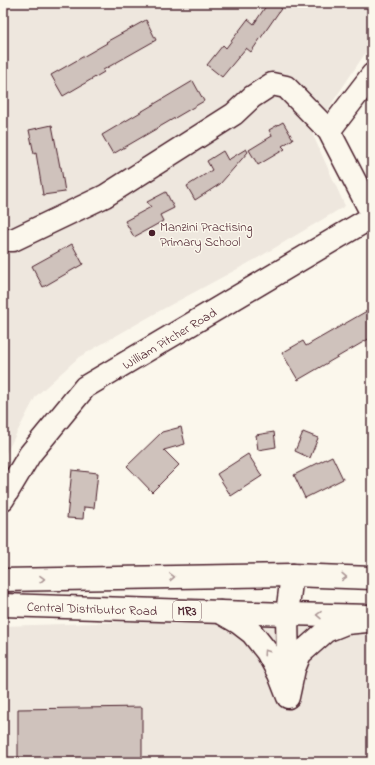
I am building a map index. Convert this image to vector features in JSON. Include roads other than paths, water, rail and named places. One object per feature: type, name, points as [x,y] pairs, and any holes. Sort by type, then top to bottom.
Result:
[{"type":"main road","points":[[329,131],[372,75]]},
{"type":"main road","points":[[3,240],[13,240],[105,196],[234,114],[252,97],[272,84],[286,87],[329,131],[372,214]]},
{"type":"main road","name":"William Pitcher Road","points":[[3,499],[30,454],[85,387],[372,217]]},
{"type":"main road","points":[[288,697],[287,614],[292,575]]},
{"type":"main road","name":"Central Distributor Road","points":[[3,580],[292,575],[372,578]]},
{"type":"main road","name":"Central Distributor Road","points":[[3,605],[372,616]]},
{"type":"main road","points":[[220,612],[239,623],[252,633],[266,652],[279,674],[288,697]]},
{"type":"main road","points":[[288,697],[294,669],[300,654],[311,643],[326,631],[346,623],[372,621]]},
{"type":"place","name":"Manzini Practising Primary School","points":[[152,233]]}]
